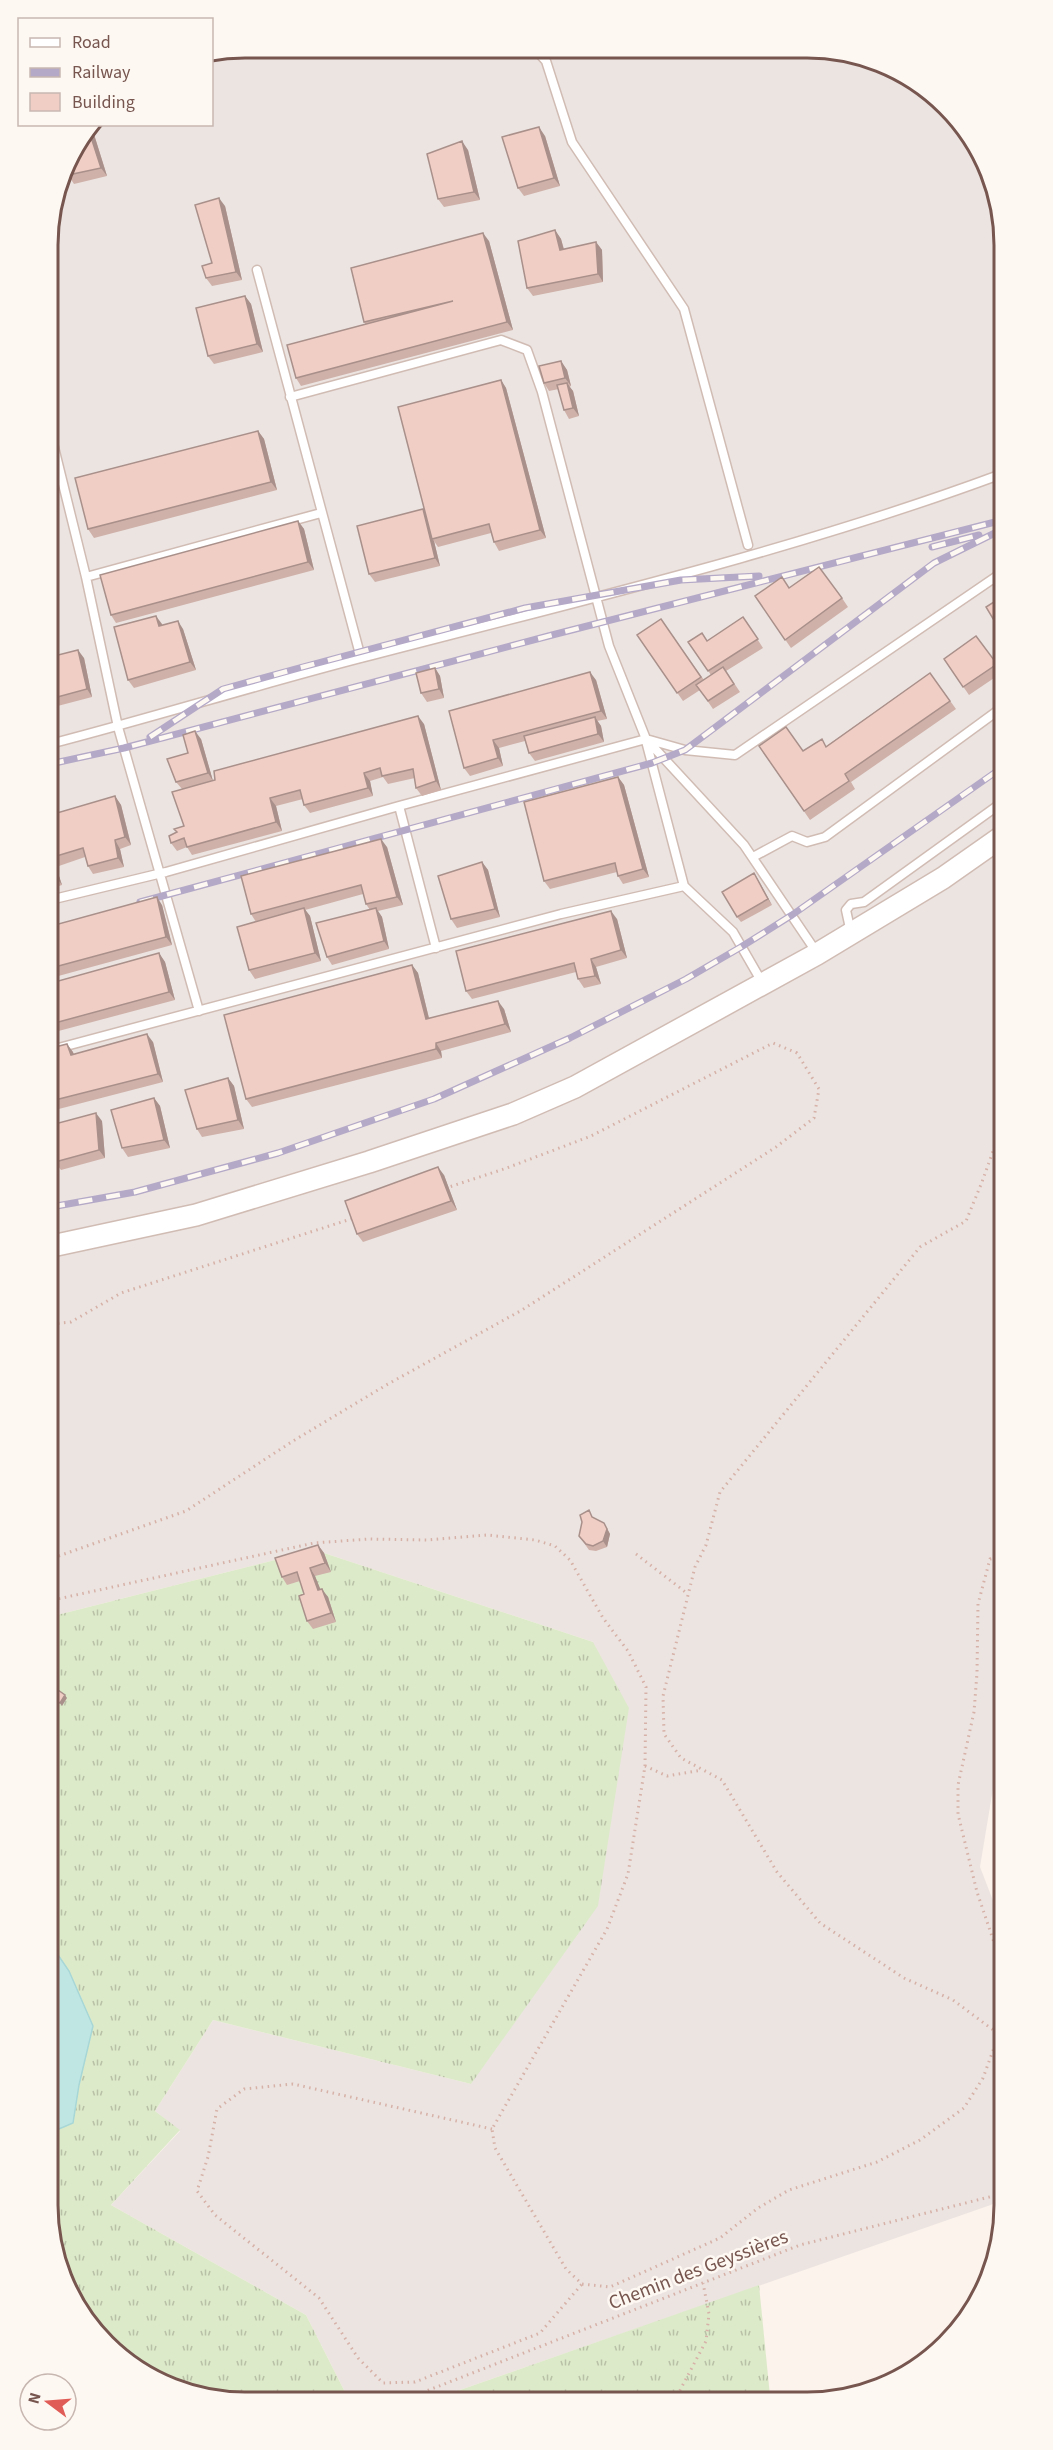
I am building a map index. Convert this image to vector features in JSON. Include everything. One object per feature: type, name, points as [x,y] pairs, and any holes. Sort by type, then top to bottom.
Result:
[{"type":"street","points":[[58,1245],[196,1215],[369,1162],[513,1114],[574,1087],[763,985],[944,878],[994,842]]},
{"type":"lane","points":[[543,58],[572,142],[684,309],[748,545]]},
{"type":"lane","points":[[257,270],[361,658]]},
{"type":"lane","points":[[290,397],[501,340],[527,350],[542,392],[609,646],[646,739],[684,886],[733,932],[763,985]]},
{"type":"lane","points":[[59,467],[86,577],[118,727],[199,1011]]},
{"type":"lane","points":[[59,742],[361,658],[596,598],[908,509],[994,477]]},
{"type":"lane","points":[[86,577],[321,513]]},
{"type":"lane","points":[[59,898],[159,873],[646,739],[685,750],[735,755],[994,577]]},
{"type":"lane","points":[[753,857],[792,836],[807,842],[825,837],[994,713]]},
{"type":"lane","points":[[646,739],[744,844],[817,954]]},
{"type":"lane","points":[[399,806],[436,948]]},
{"type":"lane","points":[[851,933],[846,910],[851,904],[864,902],[994,808]]},
{"type":"lane","points":[[59,1048],[561,914],[684,886]]},
{"type":"path","points":[[58,1556],[186,1511],[302,1435],[388,1384],[522,1310],[776,1147],[814,1118],[819,1089],[797,1053],[773,1043],[591,1136],[504,1169],[437,1191]]},
{"type":"path","points":[[994,1149],[966,1221],[920,1247],[720,1492],[706,1545],[695,1567],[663,1696],[664,1734],[681,1758],[722,1780],[777,1872],[820,1923],[904,1978],[953,2000],[994,2030]]},
{"type":"path","points":[[58,1323],[71,1322],[121,1293],[358,1217]]},
{"type":"path","points":[[58,1599],[314,1543],[369,1539],[427,1540],[487,1535],[555,1546],[570,1560],[603,1618],[628,1651],[646,1687],[645,1766],[628,1874],[608,1929],[492,2129],[495,2148],[566,2269],[582,2284],[610,2287],[654,2269],[720,2238],[758,2208],[789,2190],[877,2162],[920,2140],[964,2108],[983,2078],[994,2048]]},
{"type":"path","points":[[636,1554],[688,1594]]},
{"type":"path","points":[[994,1558],[990,1559],[978,1604],[974,1712],[958,1785],[958,1814],[977,1892],[994,1942]]},
{"type":"path","points":[[645,1766],[667,1776],[702,1770]]},
{"type":"path","points":[[492,2129],[293,2084],[244,2089],[217,2109],[208,2157],[197,2191],[215,2215],[319,2298],[358,2358],[383,2383],[415,2382],[540,2333],[582,2284]]},
{"type":"path","name":"Chemin des Geyssières","points":[[424,2392],[800,2245],[994,2196]]},
{"type":"path","points":[[679,2392],[706,2341],[709,2314],[703,2283]]},
{"type":"shaded area","points":[[246,58],[807,58],[844,62],[867,68],[911,90],[940,113],[956,132],[980,174],[993,221],[994,1782],[980,1867],[994,1903],[994,2204],[454,2392],[345,2392],[306,2315],[111,2205],[180,2131],[155,2111],[213,2020],[471,2084],[593,1642],[315,1550],[58,1615],[59,233],[62,209],[73,174],[84,152],[102,126],[213,126],[213,61],[221,60]]},
{"type":"green space","points":[[315,1550],[593,1642],[629,1708],[598,1906],[471,2084],[213,2020],[155,2111],[180,2130],[111,2205],[306,2315],[345,2392],[246,2392],[209,2388],[186,2382],[142,2360],[122,2345],[97,2318],[73,2276],[60,2229],[58,2204],[58,2129],[73,2123],[79,2085],[69,1971],[58,1955],[58,1615]]},
{"type":"green space","points":[[759,2285],[770,2392],[454,2392]]},
{"type":"water","points":[[58,1955],[69,1971],[93,2026],[73,2123],[58,2129]]},
{"type":"building","points":[[539,127],[554,178],[518,188],[502,137]]},
{"type":"building","points":[[92,140],[101,168],[73,174]]},
{"type":"building","points":[[462,141],[474,192],[438,199],[427,154]]},
{"type":"building","points":[[219,198],[236,272],[206,278],[202,266],[212,263],[195,205]]},
{"type":"building","points":[[555,230],[560,250],[596,242],[598,274],[527,288],[518,241]]},
{"type":"building","points":[[483,233],[507,322],[296,378],[287,345],[453,301],[364,322],[351,268]]},
{"type":"building","points":[[245,296],[257,344],[208,356],[196,308]]},
{"type":"building","points":[[561,361],[565,378],[544,383],[539,366]]},
{"type":"building","points":[[501,380],[540,530],[494,542],[489,524],[432,539],[398,407]]},
{"type":"building","points":[[567,383],[573,408],[564,410],[557,385]]},
{"type":"building","points":[[258,431],[271,482],[88,529],[75,478]]},
{"type":"building","points":[[423,509],[435,558],[369,574],[357,526]]},
{"type":"building","points":[[298,521],[308,562],[111,615],[100,575]]},
{"type":"building","points":[[819,567],[842,598],[785,640],[755,596],[782,577],[789,588]]},
{"type":"building","points":[[994,602],[994,620],[986,607]]},
{"type":"building","points":[[156,616],[159,626],[178,621],[190,662],[128,680],[114,627]]},
{"type":"building","points":[[743,617],[758,639],[708,671],[688,642],[702,633],[707,641]]},
{"type":"building","points":[[661,619],[701,677],[677,693],[637,635]]},
{"type":"building","points":[[976,636],[994,660],[994,666],[963,687],[944,659]]},
{"type":"building","points":[[78,650],[87,689],[59,697],[59,655]]},
{"type":"building","points":[[723,667],[734,684],[708,701],[696,685]]},
{"type":"building","points":[[435,668],[439,689],[421,693],[416,673]]},
{"type":"building","points":[[590,672],[601,711],[493,740],[498,758],[464,768],[449,711]]},
{"type":"building","points":[[930,673],[950,701],[845,774],[849,781],[804,811],[759,746],[786,727],[803,751],[822,739],[826,747]]},
{"type":"building","points":[[418,716],[436,781],[416,788],[413,769],[382,776],[380,768],[364,773],[368,788],[304,805],[300,790],[270,798],[276,822],[187,847],[184,838],[171,843],[169,836],[177,832],[174,829],[184,826],[172,792],[215,780],[214,771]]},
{"type":"building","points":[[595,717],[598,734],[529,753],[524,736]]},
{"type":"building","points":[[195,731],[208,773],[176,782],[167,759],[188,753],[183,735]]},
{"type":"building","points":[[618,777],[643,869],[618,876],[615,863],[544,881],[524,802]]},
{"type":"building","points":[[115,796],[125,837],[115,840],[118,858],[88,866],[83,848],[59,855],[59,812]]},
{"type":"building","points":[[381,839],[397,897],[366,904],[361,885],[251,914],[241,876]]},
{"type":"building","points":[[482,862],[495,909],[451,919],[438,876]]},
{"type":"building","points":[[754,873],[768,899],[737,917],[722,892]]},
{"type":"building","points":[[157,897],[166,937],[59,966],[59,924]]},
{"type":"building","points":[[304,908],[315,953],[249,970],[237,927]]},
{"type":"building","points":[[376,908],[384,941],[327,957],[316,923]]},
{"type":"building","points":[[611,911],[621,950],[591,959],[595,976],[578,979],[574,963],[466,991],[456,951]]},
{"type":"building","points":[[159,953],[169,992],[59,1022],[59,981]]},
{"type":"building","points":[[412,965],[426,1019],[498,1001],[505,1024],[436,1043],[436,1049],[246,1099],[224,1015]]},
{"type":"building","points":[[147,1034],[158,1074],[59,1099],[59,1046],[67,1044],[71,1055]]},
{"type":"building","points":[[228,1078],[238,1120],[197,1129],[185,1090]]},
{"type":"building","points":[[154,1098],[164,1140],[122,1148],[111,1110]]},
{"type":"building","points":[[96,1113],[99,1150],[59,1161],[59,1123]]},
{"type":"building","points":[[438,1167],[451,1201],[357,1234],[345,1201]]},
{"type":"building","points":[[589,1510],[592,1517],[604,1523],[607,1529],[603,1541],[593,1546],[586,1544],[579,1536],[582,1522],[580,1515]]},
{"type":"building","points":[[318,1545],[325,1563],[310,1568],[318,1590],[322,1589],[331,1613],[307,1621],[299,1596],[304,1594],[297,1572],[282,1577],[275,1558]]},
{"type":"building","points":[[58,1690],[65,1695],[60,1703],[58,1702]]},
{"type":"railway","points":[[59,762],[124,748],[556,634],[994,522]]},
{"type":"railway","points":[[140,902],[652,763],[685,750],[934,563],[994,533]]},
{"type":"railway","points":[[932,547],[979,535]]},
{"type":"railway","points":[[150,737],[223,689],[525,608],[681,580],[759,576]]},
{"type":"railway","points":[[59,1206],[135,1192],[278,1153],[434,1099],[570,1038],[686,979],[741,947],[792,915],[994,773]]}]
